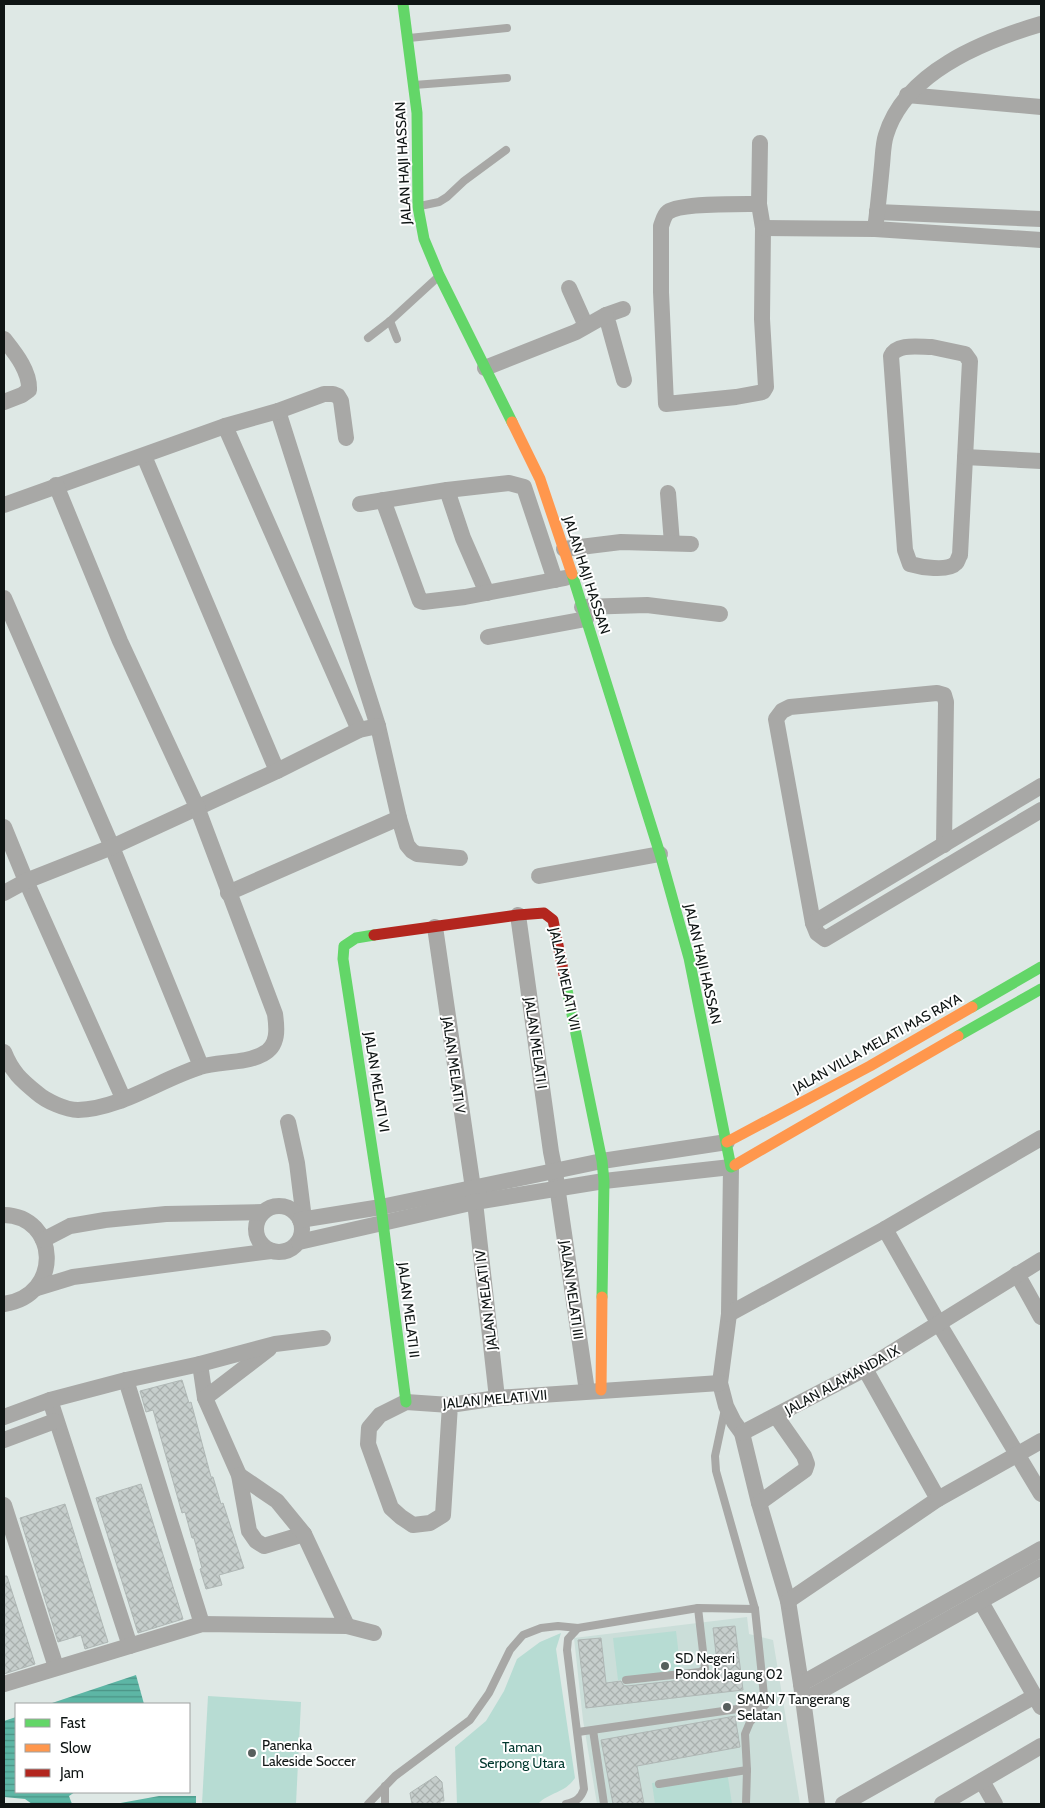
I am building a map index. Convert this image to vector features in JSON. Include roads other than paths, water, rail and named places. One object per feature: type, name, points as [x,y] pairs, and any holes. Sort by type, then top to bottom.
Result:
[{"type":"street","name":"JALAN HAJI HASSAN","points":[[403,4],[417,113],[418,207],[424,239],[439,275],[540,479],[564,549],[660,854],[689,958],[731,1167]]},
{"type":"street","points":[[874,229],[885,137],[892,117],[907,95],[946,63],[1008,34],[1041,24]]},
{"type":"street","points":[[907,95],[1041,107]]},
{"type":"street","points":[[759,204],[674,208],[664,218],[661,226],[661,292],[666,404],[736,398],[763,392],[766,387],[762,319],[763,228],[759,204],[760,143]]},
{"type":"street","points":[[877,212],[1041,219]]},
{"type":"street","points":[[763,228],[874,229],[1041,240]]},
{"type":"street","points":[[570,288],[586,326]]},
{"type":"street","points":[[485,368],[540,347],[606,315],[623,309]]},
{"type":"street","points":[[606,315],[624,380]]},
{"type":"street","points":[[4,339],[10,356],[27,375],[29,383],[28,390],[22,395],[4,402]]},
{"type":"street","points":[[932,347],[965,354],[968,357],[970,361],[965,458],[960,556],[956,563],[950,567],[925,568],[910,564],[905,550],[891,356],[893,350],[932,347]]},
{"type":"street","points":[[4,505],[225,426],[278,411],[324,394],[338,396],[341,401],[346,438]]},
{"type":"street","points":[[278,411],[378,726],[398,818],[407,845],[417,854],[460,858]]},
{"type":"street","points":[[225,426],[359,730]]},
{"type":"street","points":[[144,456],[277,771]]},
{"type":"street","points":[[965,458],[1041,461]]},
{"type":"street","points":[[360,504],[447,490],[509,483],[524,487],[555,580]]},
{"type":"street","points":[[4,1052],[19,1079],[47,1101],[76,1110],[97,1108],[201,1066],[233,1063],[264,1054],[273,1045],[277,1030],[275,1014],[197,807],[120,641],[56,485]]},
{"type":"street","points":[[447,490],[463,538],[487,593]]},
{"type":"street","points":[[668,493],[672,543]]},
{"type":"street","points":[[383,500],[420,601],[487,593],[572,577]]},
{"type":"street","points":[[564,549],[620,542],[692,544]]},
{"type":"street","points":[[4,598],[112,847],[201,1066]]},
{"type":"street","points":[[488,637],[584,613],[647,605],[720,614]]},
{"type":"street","points":[[944,846],[946,702],[944,695],[937,692],[790,707],[782,711],[776,719],[813,923],[817,933],[825,939],[1041,810]]},
{"type":"street","points":[[4,893],[26,881],[112,847],[277,771],[359,730],[378,726]]},
{"type":"street","points":[[813,923],[1041,786]]},
{"type":"street","points":[[228,892],[398,818]]},
{"type":"street","points":[[4,827],[26,881],[123,1098]]},
{"type":"street","points":[[539,876],[660,854]]},
{"type":"street","name":"JALAN MELATI VII","points":[[344,946],[356,938],[518,915],[544,913],[553,920],[602,1161],[604,1182]]},
{"type":"street","name":"JALAN MELATI I","points":[[518,915],[551,1152],[558,1189]]},
{"type":"street","name":"JALAN MELATI V","points":[[435,927],[473,1195]]},
{"type":"street","name":"JALAN MELATI VI","points":[[344,946],[344,959],[382,1214]]},
{"type":"street","name":"JALAN VILLA MELATI MAS RAYA","points":[[726,1142],[870,1066],[1041,967]]},
{"type":"street","points":[[473,1195],[558,1189],[731,1167],[1041,989]]},
{"type":"street","points":[[870,1066],[880,1083]]},
{"type":"street","points":[[288,1122],[297,1163],[302,1220],[299,1242]]},
{"type":"street","points":[[729,1314],[885,1229],[1041,1138]]},
{"type":"street","points":[[37,1288],[73,1277],[271,1251],[286,1251],[293,1248],[299,1242],[382,1214],[473,1195],[602,1161],[726,1142]]},
{"type":"street","points":[[731,1167],[729,1314],[720,1383],[726,1406],[742,1433],[759,1503],[788,1601],[817,1804]]},
{"type":"street","points":[[594,1391],[604,1182]]},
{"type":"street","name":"JALAN MELATI III","points":[[558,1189],[594,1391]]},
{"type":"street","name":"JALAN MELATI IV","points":[[473,1195],[497,1398]]},
{"type":"street","points":[[4,1205],[38,1231],[47,1252],[44,1277],[37,1288],[28,1296],[16,1302],[4,1304]]},
{"type":"street","points":[[43,1240],[70,1226],[105,1220],[166,1214],[263,1212],[277,1206],[284,1206],[297,1214],[302,1220]]},
{"type":"street","points":[[263,1212],[258,1218],[256,1233],[259,1241],[271,1251]]},
{"type":"street","points":[[302,1220],[382,1214]]},
{"type":"street","name":"JALAN MELATI II","points":[[382,1214],[406,1402]]},
{"type":"street","points":[[4,1215],[23,1219]]},
{"type":"street","points":[[885,1229],[1041,1494]]},
{"type":"street","name":"JALAN ALAMANDA IX","points":[[742,1433],[864,1370],[1041,1260]]},
{"type":"street","points":[[1017,1274],[1041,1317]]},
{"type":"street","points":[[4,1417],[50,1400],[126,1380],[200,1364],[275,1344],[323,1338]]},
{"type":"street","points":[[205,1398],[275,1344]]},
{"type":"street","points":[[200,1364],[205,1398],[239,1475],[249,1531],[256,1541],[264,1546],[304,1534]]},
{"type":"street","points":[[864,1370],[938,1499]]},
{"type":"street","points":[[126,1380],[202,1624]]},
{"type":"street","name":"JALAN MELATI VII","points":[[406,1402],[450,1405],[497,1398],[720,1383]]},
{"type":"street","points":[[50,1400],[130,1646]]},
{"type":"street","points":[[406,1402],[380,1415],[369,1428],[368,1444],[391,1508],[413,1526],[430,1523],[443,1515],[450,1405]]},
{"type":"street","points":[[759,1503],[805,1470],[807,1464],[804,1456],[776,1416]]},
{"type":"street","points":[[4,1440],[55,1420]]},
{"type":"street","points":[[788,1601],[938,1499],[1041,1441]]},
{"type":"street","points":[[239,1475],[277,1500],[304,1534],[347,1626]]},
{"type":"street","points":[[4,1505],[56,1666]]},
{"type":"street","points":[[801,1684],[1041,1549]]},
{"type":"street","points":[[803,1701],[1041,1567]]},
{"type":"street","points":[[843,1804],[1038,1702],[981,1602]]},
{"type":"street","points":[[4,1684],[56,1666],[202,1624],[347,1626],[374,1632]]},
{"type":"street","points":[[942,1804],[1041,1746]]},
{"type":"street","points":[[982,1781],[995,1804]]},
{"type":"lane","points":[[407,38],[507,28]]},
{"type":"lane","points":[[414,85],[507,78]]},
{"type":"lane","points":[[418,207],[439,202],[447,197],[464,181],[506,150]]},
{"type":"lane","points":[[368,338],[390,321],[439,275]]},
{"type":"lane","points":[[390,321],[397,339]]},
{"type":"lane","points":[[726,1406],[715,1456],[716,1471],[755,1608],[765,1705],[746,1728],[746,1804]]},
{"type":"lane","points":[[368,1804],[395,1776],[470,1720],[490,1693],[510,1650],[523,1635],[541,1628],[558,1626],[578,1628],[698,1608],[755,1608]]},
{"type":"lane","points":[[626,1680],[700,1672],[705,1668],[698,1608]]},
{"type":"lane","points":[[566,1804],[582,1797],[584,1789],[567,1650],[568,1639],[578,1628]]},
{"type":"lane","points":[[578,1732],[765,1705]]},
{"type":"lane","points":[[593,1730],[604,1804]]},
{"type":"lane","points":[[659,1784],[747,1770]]},
{"type":"lane","points":[[385,1786],[385,1804]]},
{"type":"place","name":"SD Negeri Pondok Jagung 02","points":[[665,1666]]},
{"type":"place","name":"SMAN 7 Tangerang Selatan","points":[[727,1707]]},
{"type":"place","name":"Panenka Lakeside Soccer","points":[[252,1753]]},
{"type":"park label","name":"Taman Serpong Utara","points":[[522,1755]]}]
